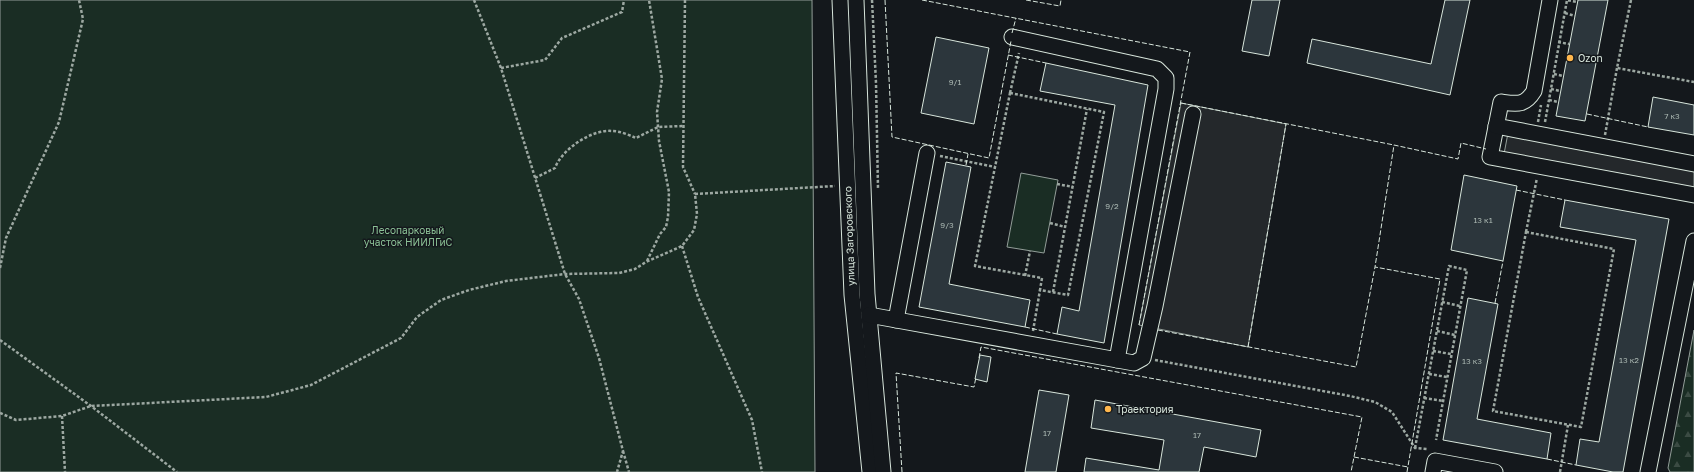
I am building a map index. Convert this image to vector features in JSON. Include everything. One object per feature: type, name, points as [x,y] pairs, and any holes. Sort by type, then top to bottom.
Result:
[{"type":"street","name":"улица Загоровского","points":[[840,0],[852,295],[870,472]]},
{"type":"street","name":"улица Загоровского","points":[[856,0],[869,315],[883,472]]},
{"type":"street","points":[[1550,0],[1534,90],[1529,99],[1522,103],[1501,102],[1490,158],[1694,196]]},
{"type":"street","points":[[1017,38],[1157,69],[1166,78],[1166,89],[1117,360]]},
{"type":"street","points":[[869,315],[1134,363],[1143,358],[1155,306],[1193,114]]},
{"type":"street","points":[[1496,126],[1694,164]]},
{"type":"street","points":[[896,320],[927,153]]},
{"type":"street","points":[[1648,472],[1694,241]]},
{"type":"street","points":[[1434,466],[1495,472]]},
{"type":"path","points":[[0,268],[6,238],[59,122],[83,19],[79,0]]},
{"type":"path","points":[[474,0],[501,68],[565,274],[579,299],[599,358],[629,472]]},
{"type":"path","points":[[501,68],[545,60],[562,38],[622,12],[624,0]]},
{"type":"path","points":[[646,262],[660,234],[666,227],[669,192],[658,141],[657,112],[662,79],[649,0]]},
{"type":"path","points":[[0,413],[16,420],[62,416],[91,406],[266,397],[311,385],[401,338],[417,317],[441,300],[469,290],[506,281],[565,274],[619,273],[635,269],[646,262],[682,246],[694,230],[697,214],[695,194],[683,167],[685,0]]},
{"type":"path","points":[[872,0],[876,83],[878,192]]},
{"type":"path","points":[[1544,127],[1567,0],[1577,2]]},
{"type":"path","points":[[1603,147],[1631,0]]},
{"type":"path","points":[[1565,14],[1575,16]]},
{"type":"path","points":[[1017,38],[1010,93],[975,266],[1042,278],[1030,344]]},
{"type":"path","points":[[1552,41],[1569,44]]},
{"type":"path","points":[[1617,68],[1694,82]]},
{"type":"path","points":[[1554,74],[1563,76]]},
{"type":"path","points":[[1551,89],[1560,91]]},
{"type":"path","points":[[1010,93],[1104,112],[1068,295],[1040,290]]},
{"type":"path","points":[[1549,100],[1558,102]]},
{"type":"path","points":[[1053,292],[1087,109]]},
{"type":"path","points":[[535,178],[555,168],[558,160],[576,142],[593,134],[611,130],[636,138],[658,127],[683,126]]},
{"type":"path","points":[[927,153],[995,166]]},
{"type":"path","points":[[1526,232],[1614,249],[1581,427],[1493,410],[1538,166]]},
{"type":"path","points":[[1057,184],[1073,187]]},
{"type":"path","points":[[695,194],[847,185]]},
{"type":"path","points":[[1050,223],[1066,226]]},
{"type":"path","points":[[682,246],[698,297],[752,420],[762,472]]},
{"type":"path","points":[[1025,276],[1030,251]]},
{"type":"path","points":[[1415,448],[1449,266],[1467,270],[1436,440]]},
{"type":"path","points":[[1442,302],[1460,306]]},
{"type":"path","points":[[1437,331],[1455,335]]},
{"type":"path","points":[[0,340],[91,406],[177,472]]},
{"type":"path","points":[[1433,351],[1451,354]]},
{"type":"path","points":[[1143,358],[1350,396],[1375,402],[1392,412],[1415,448],[1436,451],[1434,466]]},
{"type":"path","points":[[1429,374],[1447,377]]},
{"type":"path","points":[[1424,398],[1443,401]]},
{"type":"path","points":[[62,416],[65,472]]},
{"type":"path","points":[[1560,472],[1568,425]]},
{"type":"path","points":[[617,472],[623,451]]},
{"type":"green space","name":"Лесопарковый участок НИИЛГиС","points":[[0,0],[812,0],[815,472],[0,472]]},
{"type":"green space","points":[[1021,173],[1058,180],[1044,253],[1007,247]]},
{"type":"green space","points":[[1694,330],[1694,472],[1670,472],[1668,468]]},
{"type":"shaded area","points":[[1181,103],[1286,124],[1248,347],[1139,325]]},
{"type":"shaded area","points":[[1508,133],[1694,167],[1694,190],[1504,154]]},
{"type":"building","points":[[1252,0],[1280,0],[1269,56],[1242,51]]},
{"type":"building","points":[[1445,0],[1470,0],[1450,95],[1307,63],[1312,39],[1431,64]]},
{"type":"building","points":[[1578,0],[1608,0],[1585,121],[1556,116]]},
{"type":"building","points":[[936,37],[989,48],[974,124],[921,113]]},
{"type":"building","points":[[1046,63],[1148,85],[1104,343],[1057,334],[1062,307],[1079,311],[1115,105],[1040,91]]},
{"type":"building","points":[[1653,97],[1694,105],[1694,135],[1648,127]]},
{"type":"building","points":[[946,162],[971,167],[949,284],[1030,300],[1025,327],[919,307]]},
{"type":"building","points":[[1464,175],[1517,186],[1503,261],[1451,250]]},
{"type":"building","points":[[1565,200],[1669,219],[1623,472],[1613,472],[1576,465],[1580,439],[1599,442],[1636,240],[1560,227]]},
{"type":"building","points":[[1468,298],[1498,304],[1477,419],[1551,433],[1547,459],[1443,440]]},
{"type":"building","points":[[980,355],[991,357],[987,382],[975,379]]},
{"type":"building","points":[[1039,390],[1069,395],[1056,472],[1025,472]]},
{"type":"building","points":[[1095,400],[1261,430],[1256,457],[1204,447],[1199,472],[1084,472],[1086,458],[1159,470],[1164,440],[1091,428]]},
{"type":"fence","points":[[885,0],[892,137],[989,158],[1011,41]]},
{"type":"fence","points":[[922,0],[1190,52],[1139,325]]},
{"type":"fence","points":[[1026,0],[1060,6],[1061,0]]},
{"type":"fence","points":[[1012,33],[1016,18]]},
{"type":"fence","points":[[1008,55],[1046,63]]},
{"type":"fence","points":[[1181,103],[1394,145]]},
{"type":"fence","points":[[1587,114],[1648,127]]},
{"type":"fence","points":[[1248,347],[1286,124]]},
{"type":"fence","points":[[1407,472],[1440,279],[1375,267],[1394,145],[1458,159],[1461,143],[1486,149]]},
{"type":"fence","points":[[966,165],[968,154]]},
{"type":"fence","points":[[1516,190],[1565,200]]},
{"type":"fence","points":[[1495,303],[1503,261]]},
{"type":"fence","points":[[1158,330],[1356,367],[1375,267]]},
{"type":"fence","points":[[1025,327],[1057,334]]},
{"type":"fence","points":[[979,358],[981,347],[1362,417],[1351,472]]},
{"type":"fence","points":[[902,472],[896,373],[974,387],[976,377]]},
{"type":"fence","points":[[1354,457],[1408,467]]},
{"type":"fence","points":[[1547,459],[1576,465]]},
{"type":"place","name":"Ozon","points":[[1570,58]]},
{"type":"place","name":"Траектория","points":[[1108,409]]}]
